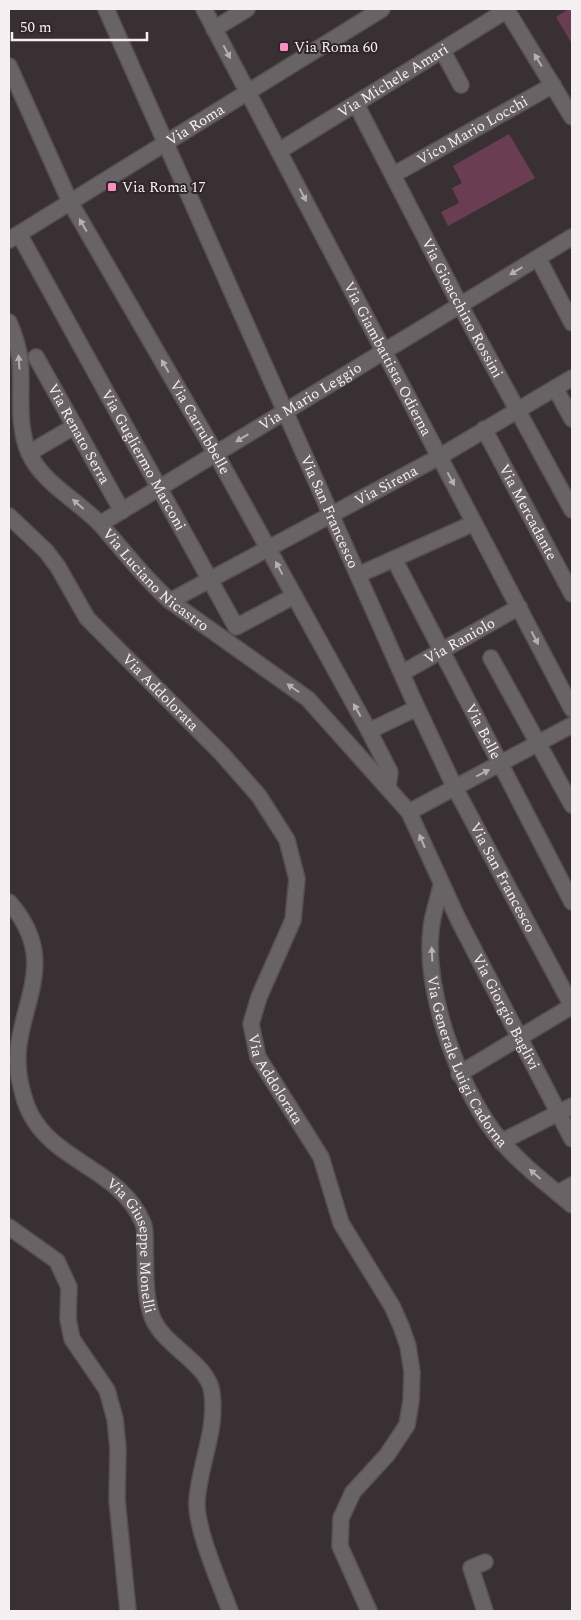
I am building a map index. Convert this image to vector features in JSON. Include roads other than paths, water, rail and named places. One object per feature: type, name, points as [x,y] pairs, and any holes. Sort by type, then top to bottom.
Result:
[{"type":"street","name":"Via San Francesco","points":[[106,9],[417,708],[455,788],[572,1006]]},
{"type":"street","name":"Via Giambattista Odierna","points":[[204,9],[572,709]]},
{"type":"street","points":[[214,28],[247,9]]},
{"type":"street","name":"Via Roma","points":[[14,237],[382,9]]},
{"type":"street","points":[[507,10],[572,117]]},
{"type":"street","name":"Via Michele Amari","points":[[279,151],[507,10]]},
{"type":"street","points":[[442,50],[461,85]]},
{"type":"street","name":"Via Carrubbelle","points":[[9,66],[70,202],[216,454],[369,731],[390,772],[388,786]]},
{"type":"street","name":"Vico Mario Locchi","points":[[393,175],[552,85]]},
{"type":"street","name":"Via Gioacchino Rossini","points":[[356,104],[460,305],[572,510]]},
{"type":"street","name":"Via Gugliermo Marconi","points":[[14,237],[160,487],[236,627],[294,596]]},
{"type":"street","name":"Via Mario Leggio","points":[[100,524],[572,237]]},
{"type":"street","points":[[538,258],[571,319]]},
{"type":"street","name":"Via Luciano Nicastro","points":[[9,322],[17,343],[20,358],[23,430],[29,452],[52,482],[100,524],[154,587],[170,601],[308,698],[388,786],[409,812]]},
{"type":"street","name":"Via Renato Serra","points":[[36,357],[122,511]]},
{"type":"street","name":"Via Sirena","points":[[170,601],[331,516],[439,456],[572,378]]},
{"type":"street","points":[[555,388],[572,419]]},
{"type":"street","points":[[29,452],[75,426]]},
{"type":"street","name":"Via Mercadante","points":[[484,429],[572,594]]},
{"type":"street","name":"Via Addolorata","points":[[9,516],[54,561],[87,618],[222,754],[259,796],[287,840],[297,880],[293,920],[259,997],[251,1024],[258,1056],[320,1157],[340,1223],[392,1306],[401,1326],[408,1346],[412,1372],[411,1401],[407,1425],[387,1455],[353,1492],[341,1518],[340,1546],[369,1611]]},
{"type":"street","points":[[358,576],[474,523]]},
{"type":"street","name":"Via Belle","points":[[394,559],[572,902]]},
{"type":"street","name":"Via Raniolo","points":[[402,673],[518,607]]},
{"type":"street","points":[[491,658],[572,805]]},
{"type":"street","points":[[369,731],[417,708]]},
{"type":"street","points":[[409,812],[572,725]]},
{"type":"street","name":"Via Giorgio Baglivi","points":[[409,812],[441,886],[519,1037],[566,1110],[572,1140]]},
{"type":"street","name":"Via Generale Luigi Cadorna","points":[[441,886],[431,930],[433,977],[444,1023],[460,1074],[482,1114],[502,1142],[533,1174],[572,1206]]},
{"type":"street","name":"Via Giuseppe Monelli","points":[[9,902],[18,913],[33,943],[36,969],[18,1050],[21,1084],[30,1113],[46,1135],[66,1152],[114,1182],[133,1202],[144,1225],[148,1301],[154,1320],[169,1343],[200,1369],[212,1390],[214,1421],[201,1467],[197,1502],[203,1535],[230,1611]]},
{"type":"street","points":[[460,1074],[572,1006]]},
{"type":"street","points":[[502,1142],[566,1110]]},
{"type":"street","points":[[558,1193],[572,1185]]},
{"type":"street","points":[[9,1227],[57,1261],[69,1287],[68,1319],[72,1339],[106,1390],[115,1419],[118,1448],[117,1500],[128,1611]]},
{"type":"street","points":[[484,1611],[471,1568],[485,1562]]},
{"type":"place","name":"Via Roma 60","points":[[284,47]]},
{"type":"place","name":"Via Roma 17","points":[[112,187]]}]
